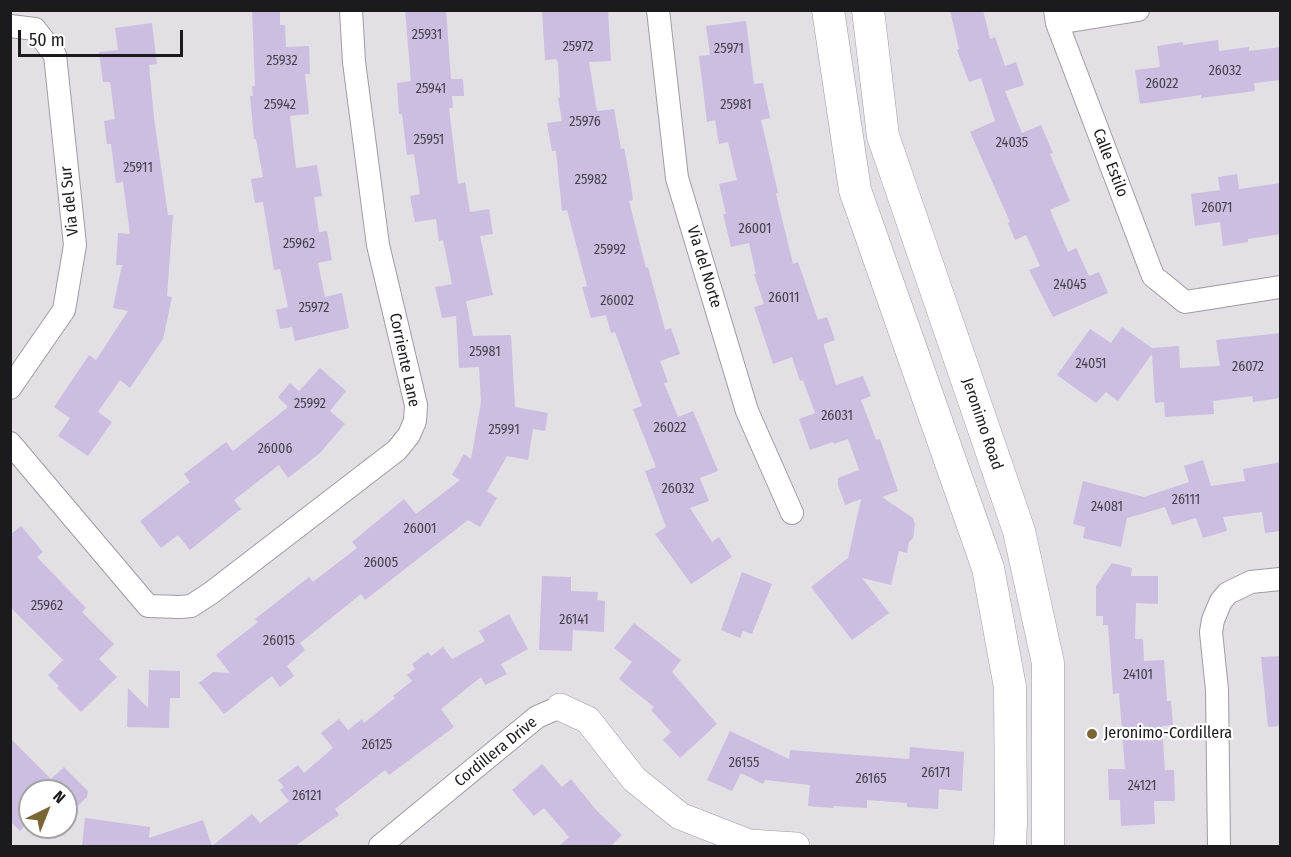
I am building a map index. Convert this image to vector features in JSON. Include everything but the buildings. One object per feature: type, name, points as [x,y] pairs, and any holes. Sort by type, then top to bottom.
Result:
[{"type":"main road","points":[[828,10],[855,190],[988,568],[1010,687],[1010,846]]},
{"type":"main road","name":"Jeronimo Road","points":[[868,10],[883,136],[1019,531],[1048,663],[1048,846]]},
{"type":"street","name":"Corriente Lane","points":[[10,443],[148,606],[191,606],[397,450],[409,435],[415,421],[416,405],[378,245],[354,62],[351,10]]},
{"type":"street","name":"Via del Norte","points":[[658,10],[677,178],[747,411],[792,513]]},
{"type":"street","points":[[1056,17],[1138,10]]},
{"type":"street","name":"Calle Estilo","points":[[1056,17],[1153,276],[1185,302],[1281,287]]},
{"type":"street","name":"Via del Sur","points":[[10,27],[35,29],[55,55],[75,245],[64,310],[10,388]]},
{"type":"street","points":[[1219,846],[1217,690],[1211,632],[1216,611],[1221,600],[1228,593],[1251,582],[1281,579]]},
{"type":"street","name":"Cordillera Drive","points":[[380,846],[537,717],[560,707],[588,720],[634,779],[680,816],[748,843],[796,846]]},
{"type":"place","name":"Jeronimo-Cordillera","points":[[1092,734]]}]
